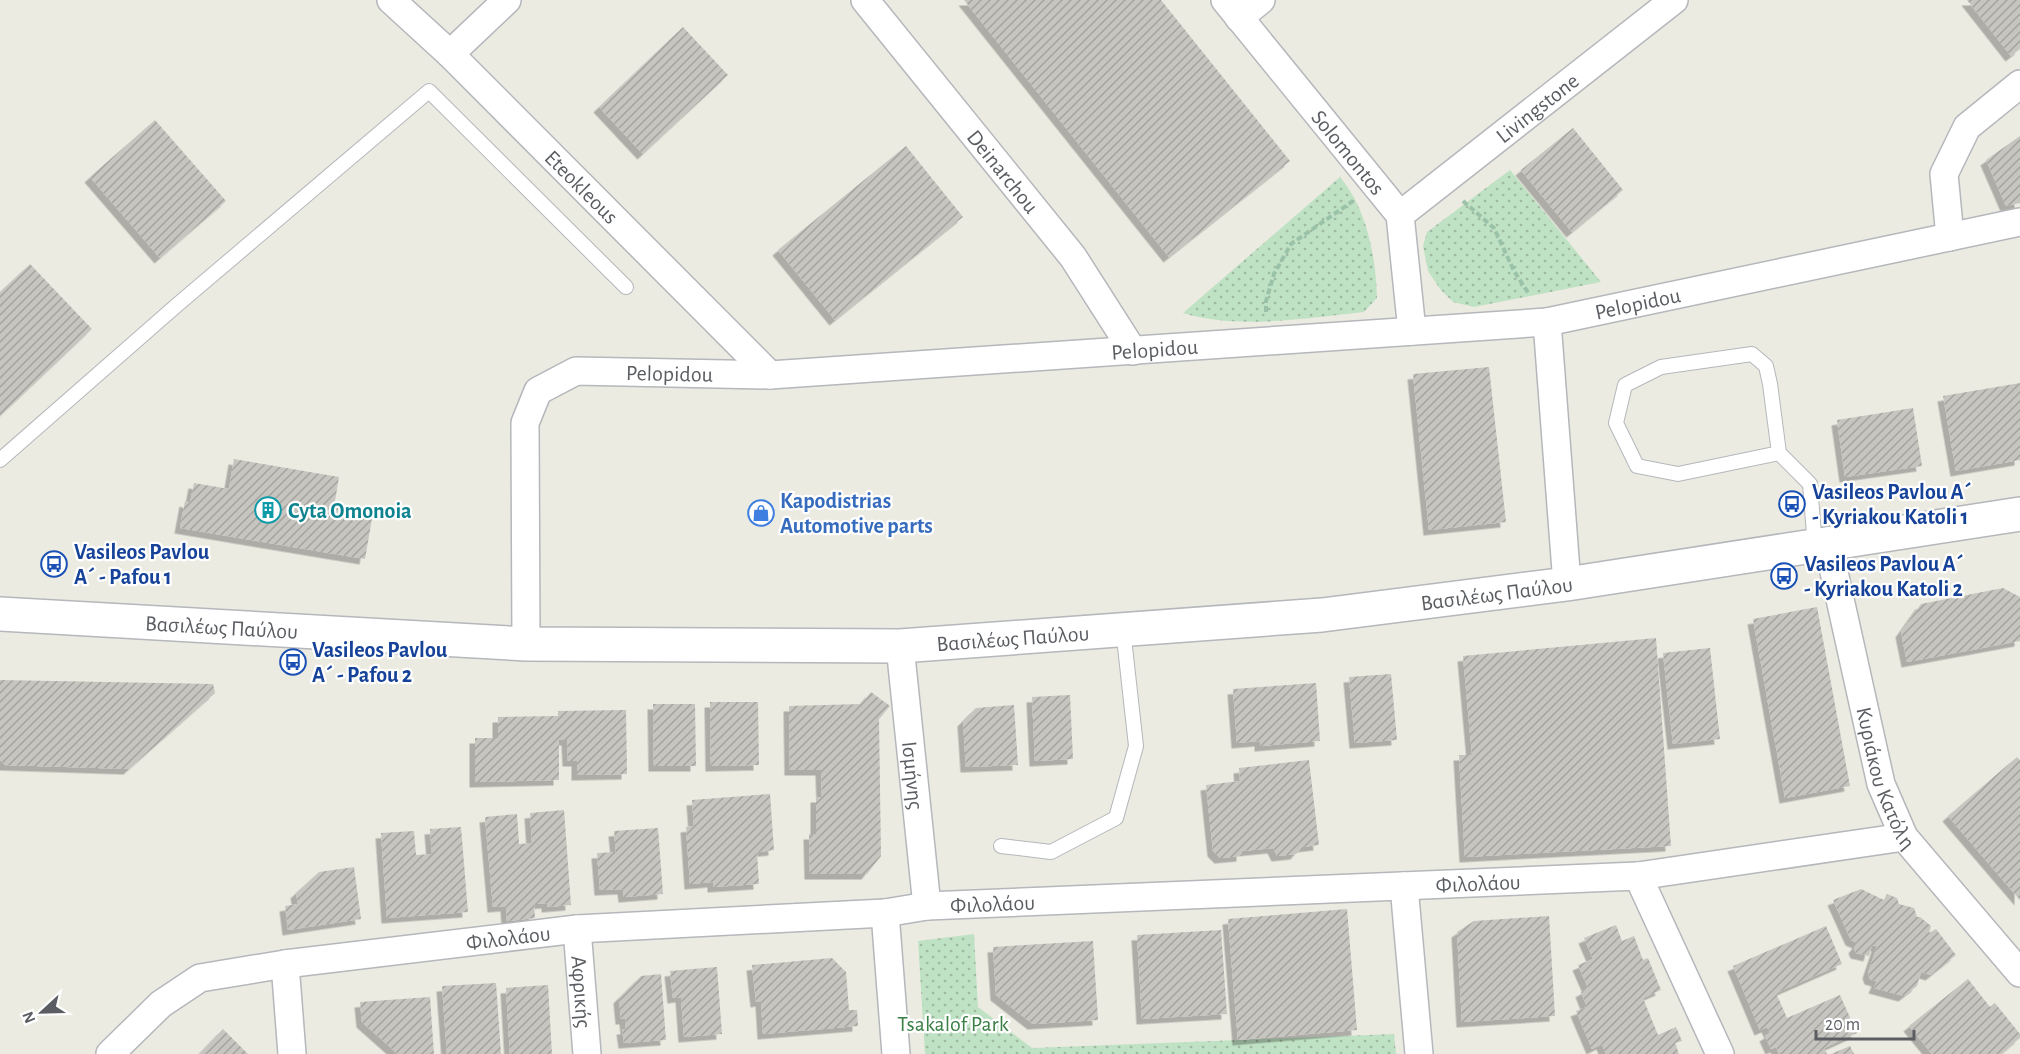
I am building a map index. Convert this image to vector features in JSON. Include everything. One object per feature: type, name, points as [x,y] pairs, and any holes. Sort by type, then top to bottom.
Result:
[{"type":"street","name":"Eteokleous","points":[[391,0],[450,54],[770,375]]},
{"type":"street","points":[[450,54],[507,0]]},
{"type":"street","name":"Deinarchou","points":[[865,0],[1073,257],[1133,351]]},
{"type":"street","points":[[1232,9],[1261,0]]},
{"type":"street","name":"Livingstone","points":[[1400,215],[1674,0]]},
{"type":"street","name":"Solomontos","points":[[1232,9],[1400,215],[1412,331]]},
{"type":"street","points":[[1950,237],[1944,174],[1967,127],[2020,84]]},
{"type":"street","name":"Pelopidou","points":[[526,644],[525,423],[538,391],[576,371],[770,375],[1547,322],[2020,222]]},
{"type":"street","points":[[1547,322],[1567,584]]},
{"type":"street","name":"Βασιλέως Παύλου","points":[[0,614],[526,644],[900,646],[1322,615],[1567,584],[2020,514]]},
{"type":"street","name":"Κυριάκου Κατόλη","points":[[1821,546],[1881,784],[1904,837],[2020,973]]},
{"type":"street","name":"Ισμήνης","points":[[900,646],[927,906]]},
{"type":"street","name":"Φιλολάου","points":[[110,1054],[160,1004],[201,978],[285,964],[577,929],[885,913],[927,906],[1638,876],[1904,837]]},
{"type":"street","points":[[1638,876],[1720,1054]]},
{"type":"street","points":[[1404,886],[1419,1054]]},
{"type":"street","points":[[885,913],[896,1054]]},
{"type":"street","name":"Αφρικής","points":[[577,929],[587,1054]]},
{"type":"street","points":[[285,964],[292,1054]]},
{"type":"lane","points":[[0,460],[177,305],[429,91],[626,287]]},
{"type":"lane","points":[[1779,453],[1678,474],[1637,466],[1616,423],[1626,385],[1661,367],[1752,354],[1766,366],[1779,453],[1810,484],[1821,546]]},
{"type":"lane","points":[[1001,846],[1051,852],[1116,818],[1136,746],[1123,629]]},
{"type":"path","points":[[1440,183],[1494,228],[1514,271],[1547,322]]},
{"type":"path","points":[[1264,341],[1266,301],[1271,283],[1291,244],[1376,186]]},
{"type":"green space","points":[[1510,170],[1601,282],[1474,307],[1453,302],[1440,289],[1428,271],[1423,246],[1427,232]]},
{"type":"green space","points":[[1340,177],[1357,204],[1363,219],[1375,266],[1377,298],[1364,312],[1249,322],[1204,318],[1183,313]]},
{"type":"green space","name":"Tsakalof Park","points":[[974,934],[978,1007],[1032,1048],[1394,1034],[1396,1054],[925,1054],[918,941]]},
{"type":"building","points":[[964,0],[1161,0],[1290,161],[1169,257]]},
{"type":"building","points":[[1967,0],[2020,0],[2020,49],[2011,56]]},
{"type":"building","points":[[683,27],[728,75],[643,154],[599,107]]},
{"type":"building","points":[[155,120],[226,201],[160,258],[90,177]]},
{"type":"building","points":[[1573,128],[1623,190],[1572,232],[1521,170]]},
{"type":"building","points":[[2020,136],[2020,203],[2006,206],[1986,160]]},
{"type":"building","points":[[906,146],[963,217],[835,320],[778,250]]},
{"type":"building","points":[[30,264],[92,329],[0,416],[0,292]]},
{"type":"building","points":[[1489,367],[1506,522],[1429,530],[1413,374]]},
{"type":"building","points":[[2020,383],[2020,460],[1956,471],[1943,396]]},
{"type":"building","points":[[1913,408],[1922,466],[1845,477],[1837,420]]},
{"type":"building","name":"Cyta Omonoia","points":[[234,459],[339,477],[334,507],[373,513],[365,559],[180,528],[185,501],[190,503],[194,483],[229,489]]},
{"type":"building","points":[[2003,588],[2020,597],[2020,641],[1907,662],[1901,632],[1921,604]]},
{"type":"building","points":[[1817,607],[1850,786],[1785,798],[1753,619]]},
{"type":"building","points":[[1656,638],[1671,846],[1465,857],[1459,755],[1472,755],[1463,656]]},
{"type":"building","points":[[1710,648],[1720,739],[1673,744],[1663,653]]},
{"type":"building","points":[[1391,674],[1397,740],[1355,743],[1349,677]]},
{"type":"building","points":[[0,680],[213,684],[215,693],[129,769],[5,765],[0,760]]},
{"type":"building","points":[[1316,683],[1320,741],[1260,746],[1260,741],[1237,743],[1233,689]]},
{"type":"building","points":[[871,692],[890,706],[879,719],[881,856],[867,874],[810,874],[809,834],[816,834],[816,797],[822,797],[821,770],[790,770],[789,706],[861,704]]},
{"type":"building","points":[[1070,695],[1073,759],[1035,761],[1032,697]]},
{"type":"building","points":[[710,702],[758,702],[759,765],[711,766]]},
{"type":"building","points":[[653,704],[695,704],[696,766],[654,766]]},
{"type":"building","points":[[1014,705],[1018,765],[966,767],[963,721],[976,708]]},
{"type":"building","points":[[626,710],[627,774],[577,775],[577,761],[568,761],[567,740],[559,740],[559,780],[475,782],[475,738],[498,738],[498,717],[558,716],[558,711]]},
{"type":"building","points":[[2017,757],[2020,760],[2020,900],[1948,816]]},
{"type":"building","points":[[1309,760],[1319,845],[1302,847],[1296,854],[1277,856],[1273,848],[1242,851],[1242,856],[1220,858],[1213,851],[1206,785],[1240,781],[1239,768]]},
{"type":"building","points":[[770,794],[774,850],[757,852],[759,884],[713,887],[713,882],[690,884],[686,827],[694,826],[692,800]]},
{"type":"building","points":[[564,810],[571,905],[547,907],[547,903],[534,904],[535,918],[507,921],[506,906],[493,907],[485,817],[517,814],[519,844],[532,843],[530,813]]},
{"type":"building","points":[[461,827],[468,912],[387,918],[381,833],[414,831],[416,855],[432,854],[430,829]]},
{"type":"building","points":[[658,828],[663,894],[624,897],[623,889],[600,890],[597,853],[616,852],[614,831]]},
{"type":"building","points":[[354,867],[361,919],[288,930],[285,906],[298,904],[296,893],[319,872]]},
{"type":"building","points":[[1861,889],[1884,900],[1887,894],[1897,898],[1899,904],[1914,908],[1917,917],[1931,926],[1929,933],[1936,929],[1956,955],[1931,975],[1921,972],[1917,986],[1904,996],[1874,988],[1877,981],[1870,979],[1868,973],[1877,946],[1872,945],[1869,956],[1856,953],[1854,948],[1858,943],[1851,940],[1833,900]]},
{"type":"building","points":[[1347,909],[1357,1030],[1238,1040],[1228,919]]},
{"type":"building","points":[[1549,916],[1555,1016],[1462,1022],[1457,932],[1474,921]]},
{"type":"building","points":[[1616,925],[1622,941],[1634,936],[1643,960],[1648,958],[1661,990],[1643,998],[1658,1035],[1676,1027],[1682,1041],[1675,1043],[1679,1054],[1606,1054],[1602,1044],[1592,1049],[1576,1011],[1587,1007],[1581,992],[1588,988],[1578,965],[1593,959],[1584,938]]},
{"type":"building","points":[[1826,926],[1842,964],[1776,993],[1787,1018],[1840,995],[1857,1033],[1824,1048],[1827,1054],[1779,1054],[1776,1047],[1771,1049],[1765,1036],[1770,1033],[1767,1027],[1760,1030],[1733,966]]},
{"type":"building","points":[[1221,930],[1227,1014],[1142,1019],[1137,935]]},
{"type":"building","points":[[1093,941],[1098,1020],[1033,1024],[996,995],[993,947]]},
{"type":"building","points":[[832,958],[846,972],[849,1010],[857,1010],[858,1026],[763,1034],[761,1001],[756,1002],[752,965]]},
{"type":"building","points":[[717,967],[722,1034],[684,1037],[681,997],[673,998],[670,971]]},
{"type":"building","points":[[661,974],[666,1040],[624,1043],[622,1029],[626,1029],[625,1019],[621,1019],[619,998],[641,976]]},
{"type":"building","points":[[1968,979],[1990,1007],[1995,1003],[2020,1034],[2020,1038],[2001,1054],[1932,1054],[1909,1026]]},
{"type":"building","points":[[496,983],[501,1054],[447,1054],[442,986]]},
{"type":"building","points":[[548,985],[552,1054],[510,1054],[506,988]]},
{"type":"building","points":[[430,997],[434,1054],[398,1054],[362,1022],[360,1002]]},
{"type":"building","points":[[223,1029],[248,1054],[199,1054]]},
{"type":"building","points":[[1850,1046],[1854,1054],[1831,1054]]},
{"type":"place","name":"Vasileos Pavlou A´ - Kyriakou Katoli 1","points":[[1792,504]]},
{"type":"place","name":"Cyta Omonoia","points":[[268,510]]},
{"type":"place","name":"Kapodistrias Automotive parts","points":[[761,513]]},
{"type":"place","name":"Vasileos Pavlou A´ - Pafou 1","points":[[54,564]]},
{"type":"place","name":"Vasileos Pavlou A´ - Kyriakou Katoli 2","points":[[1784,576]]},
{"type":"place","name":"Vasileos Pavlou A´ - Pafou 2","points":[[293,662]]}]
